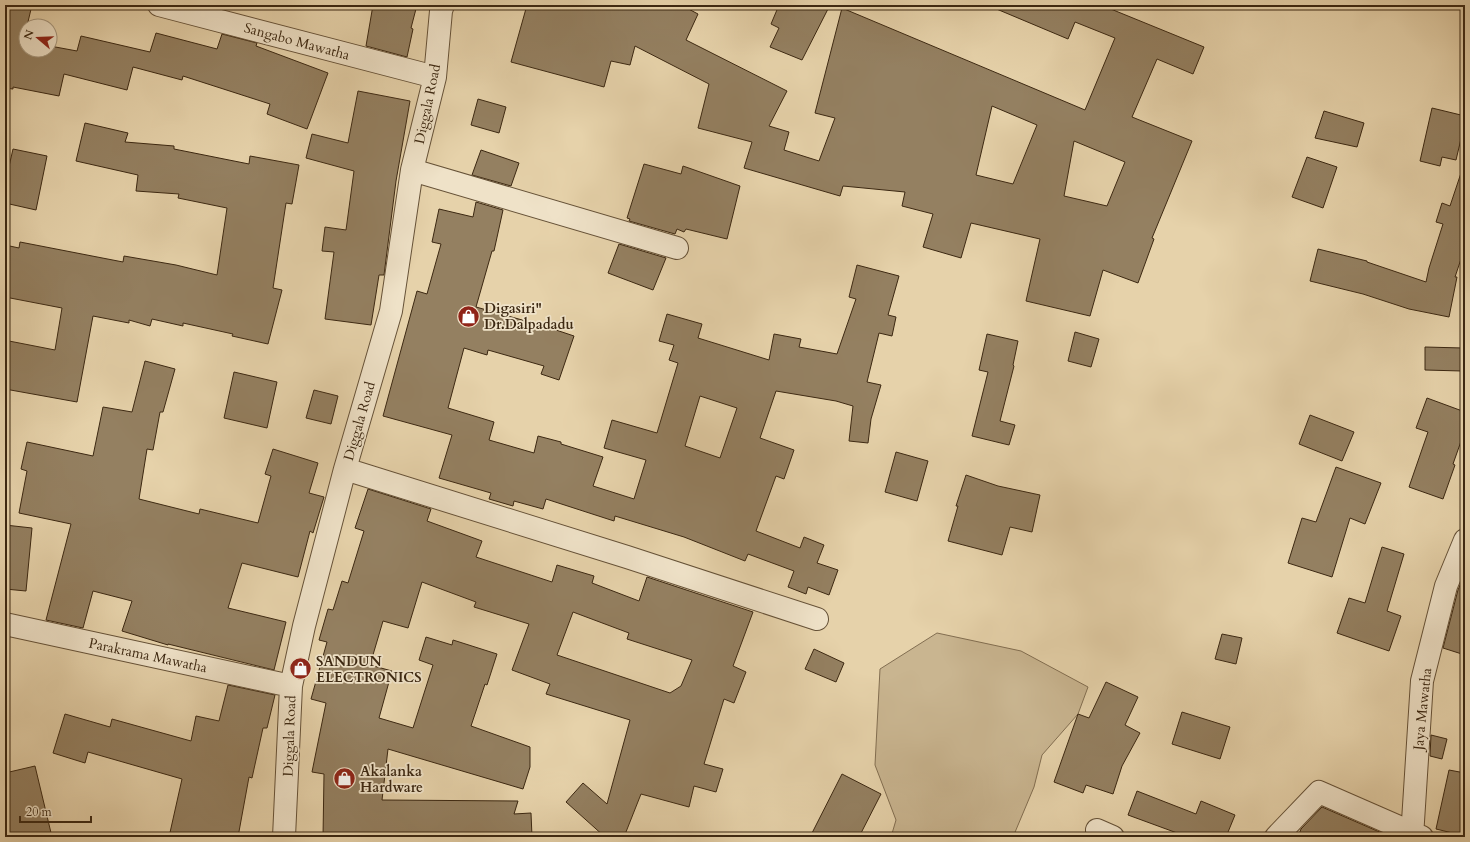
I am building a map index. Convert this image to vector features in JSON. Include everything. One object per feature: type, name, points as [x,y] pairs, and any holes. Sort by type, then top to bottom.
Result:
[{"type":"street","name":"Sangabo Mawatha","points":[[159,5],[435,77]]},
{"type":"street","name":"Diggala Road","points":[[284,837],[291,686],[304,626],[345,468],[390,311],[412,170],[435,77],[441,11],[444,5]]},
{"type":"street","points":[[412,170],[677,248]]},
{"type":"street","points":[[345,468],[817,619]]},
{"type":"street","name":"Jaya Mawatha","points":[[1416,836],[1422,681],[1446,586],[1465,540]]},
{"type":"street","name":"Parakrama Mawatha","points":[[5,624],[291,686]]},
{"type":"street","points":[[1276,837],[1319,792],[1416,836]]},
{"type":"shaded area","points":[[937,633],[1021,651],[1088,687],[1078,714],[1042,755],[1034,787],[1013,837],[891,837],[896,820],[875,765],[880,669]]},
{"type":"building","points":[[5,5],[32,5],[29,18],[18,18],[18,58],[58,58],[58,47],[77,51],[81,36],[150,52],[156,33],[217,49],[222,34],[257,43],[256,46],[328,73],[307,129],[267,114],[270,104],[183,76],[182,80],[133,67],[127,90],[64,74],[59,96],[13,87],[13,89],[5,88]]},
{"type":"building","points":[[373,5],[417,5],[411,28],[413,29],[407,57],[366,46]]},
{"type":"building","points":[[527,5],[681,5],[698,14],[686,40],[787,91],[769,126],[789,132],[784,150],[819,161],[835,118],[815,113],[842,8],[1085,110],[1115,38],[1075,22],[1068,39],[987,5],[1101,5],[1204,47],[1193,74],[1157,59],[1132,117],[1192,141],[1152,238],[1154,239],[1138,283],[1103,270],[1090,316],[1026,301],[1040,239],[971,223],[961,258],[923,247],[933,214],[902,206],[905,192],[843,186],[840,196],[744,168],[752,142],[698,128],[709,84],[635,46],[630,65],[611,61],[604,87],[511,62]],"holes":[[[992,106],[1037,125],[1013,184],[976,175]],[[1074,141],[1125,162],[1107,206],[1064,196]]]},
{"type":"building","points":[[779,5],[830,5],[802,60],[770,47],[779,28],[771,24]]},
{"type":"building","points":[[358,91],[410,101],[396,181],[384,275],[379,275],[371,325],[325,319],[334,252],[322,251],[325,227],[346,230],[354,171],[306,158],[312,134],[348,143]]},
{"type":"building","points":[[478,99],[506,107],[499,133],[471,125]]},
{"type":"building","points":[[1432,108],[1465,116],[1465,122],[1456,160],[1442,157],[1440,166],[1420,161]]},
{"type":"building","points":[[1324,111],[1364,123],[1357,147],[1315,138]]},
{"type":"building","points":[[85,123],[128,133],[125,142],[174,146],[174,149],[249,164],[250,156],[299,165],[292,204],[286,203],[273,288],[282,290],[268,344],[232,336],[233,334],[183,323],[183,326],[152,319],[150,326],[129,320],[129,323],[93,316],[77,402],[5,389],[5,360],[9,341],[55,350],[62,308],[5,297],[5,245],[19,248],[20,242],[123,262],[124,256],[176,265],[217,275],[227,208],[178,198],[179,194],[136,191],[138,175],[76,161]]},
{"type":"building","points":[[13,149],[47,156],[36,210],[5,203],[5,184]]},
{"type":"building","points":[[481,150],[519,163],[511,186],[472,175]]},
{"type":"building","points":[[1307,157],[1337,167],[1323,208],[1292,197]]},
{"type":"building","points":[[644,164],[681,174],[683,166],[740,186],[727,239],[686,229],[684,232],[677,229],[675,234],[629,221],[630,219],[627,218]]},
{"type":"building","points":[[1462,170],[1465,171],[1465,247],[1455,277],[1457,277],[1449,317],[1409,309],[1363,294],[1310,281],[1318,249],[1367,261],[1426,282],[1443,224],[1436,222],[1442,203],[1450,206]]},
{"type":"building","points":[[476,202],[503,210],[494,251],[492,251],[476,307],[574,336],[559,380],[541,374],[544,366],[488,350],[487,355],[464,348],[448,408],[494,422],[489,440],[534,453],[538,436],[561,442],[561,444],[603,457],[593,486],[634,499],[646,460],[604,448],[612,420],[657,433],[678,363],[669,360],[674,345],[659,341],[667,314],[702,324],[698,338],[769,360],[774,334],[801,339],[799,347],[837,354],[856,299],[849,297],[857,265],[899,276],[888,315],[896,317],[892,336],[879,333],[867,382],[881,385],[871,419],[868,443],[849,441],[853,406],[836,401],[776,391],[760,438],[794,450],[784,479],[776,476],[756,531],[800,548],[804,537],[824,545],[817,563],[838,570],[829,595],[808,587],[806,594],[788,587],[794,571],[748,554],[745,561],[684,537],[615,516],[614,521],[546,499],[543,509],[514,501],[513,506],[489,499],[491,493],[439,478],[452,435],[383,416],[417,291],[427,294],[441,244],[432,242],[439,209],[473,217]],"holes":[[[700,396],[737,408],[720,458],[685,446]]]},
{"type":"building","points":[[619,244],[666,258],[653,290],[608,273]]},
{"type":"building","points":[[1075,332],[1099,339],[1091,367],[1068,361]]},
{"type":"building","points":[[987,334],[1018,341],[1014,366],[1000,421],[1015,425],[1009,445],[972,436],[988,372],[979,370]]},
{"type":"building","points":[[1425,347],[1463,348],[1462,371],[1425,370]]},
{"type":"building","points":[[145,361],[175,369],[163,412],[160,412],[153,450],[147,449],[139,499],[199,514],[200,509],[258,523],[271,476],[265,474],[273,449],[318,463],[309,493],[324,497],[313,533],[310,531],[298,577],[242,563],[228,608],[286,622],[274,670],[168,645],[122,631],[132,601],[93,591],[83,628],[46,620],[71,524],[19,513],[27,471],[21,469],[27,442],[93,456],[103,407],[132,412]]},
{"type":"building","points":[[234,372],[277,382],[267,428],[224,418]]},
{"type":"building","points":[[314,390],[338,396],[331,424],[306,418]]},
{"type":"building","points":[[1427,398],[1465,412],[1465,430],[1443,499],[1409,487],[1428,432],[1416,428]]},
{"type":"building","points":[[1310,415],[1354,432],[1342,461],[1299,444]]},
{"type":"building","points":[[896,452],[928,461],[917,501],[885,492]]},
{"type":"building","points":[[1336,467],[1381,483],[1365,524],[1350,518],[1332,577],[1288,563],[1302,518],[1316,522]]},
{"type":"building","points":[[966,475],[998,486],[1040,495],[1032,532],[1010,527],[1002,555],[948,541],[958,506],[956,506]]},
{"type":"building","points":[[368,489],[431,509],[427,521],[482,541],[476,557],[552,582],[557,565],[594,576],[592,583],[639,601],[647,577],[753,612],[733,666],[746,672],[734,703],[724,699],[704,764],[723,769],[716,792],[694,786],[689,807],[641,794],[624,837],[605,837],[566,802],[583,783],[607,804],[630,720],[546,694],[550,684],[512,670],[529,624],[474,607],[476,602],[422,582],[408,628],[383,621],[370,665],[392,671],[379,718],[413,728],[433,665],[419,660],[426,637],[452,645],[453,640],[497,654],[471,726],[530,747],[530,767],[523,789],[388,749],[382,800],[518,801],[514,814],[531,813],[532,837],[323,837],[324,774],[312,772],[326,703],[311,699],[327,642],[319,640],[328,609],[333,610],[342,581],[348,583],[364,531],[355,528]],"holes":[[[573,612],[629,633],[627,639],[692,660],[681,686],[670,693],[557,655]]]},
{"type":"building","points":[[5,525],[32,528],[26,591],[5,589]]},
{"type":"building","points":[[1382,547],[1404,554],[1387,611],[1401,616],[1389,651],[1337,633],[1349,598],[1365,603]]},
{"type":"building","points":[[1465,573],[1465,655],[1443,648],[1458,590]]},
{"type":"building","points":[[1222,634],[1242,638],[1236,664],[1215,659]]},
{"type":"building","points":[[814,649],[844,663],[836,682],[805,669]]},
{"type":"building","points":[[1106,682],[1138,697],[1125,725],[1140,733],[1122,766],[1113,794],[1086,785],[1083,793],[1054,782],[1078,714],[1089,718]]},
{"type":"building","points":[[228,685],[275,695],[267,728],[263,728],[252,778],[249,777],[238,837],[169,837],[182,779],[88,752],[85,763],[53,753],[65,714],[110,727],[112,719],[191,741],[196,716],[219,721]]},
{"type":"building","points":[[1182,712],[1230,727],[1220,759],[1172,744]]},
{"type":"building","points":[[1431,735],[1447,739],[1442,759],[1430,756]]},
{"type":"building","points":[[35,766],[52,837],[9,837],[5,819],[5,773]]},
{"type":"building","points":[[1449,770],[1465,773],[1465,836],[1436,829]]},
{"type":"building","points":[[842,774],[881,794],[859,837],[810,837]]},
{"type":"building","points":[[1137,791],[1196,814],[1201,801],[1235,815],[1226,837],[1188,837],[1128,815]]},
{"type":"building","points":[[1322,807],[1391,837],[1298,837],[1301,829]]},
{"type":"place","name":"Digasiri\" Dr.Dalpadadu","points":[[469,316]]},
{"type":"place","name":"SANDUN ELECTRONICS","points":[[301,669]]},
{"type":"place","name":"Akalanka Hardware","points":[[344,779]]}]
